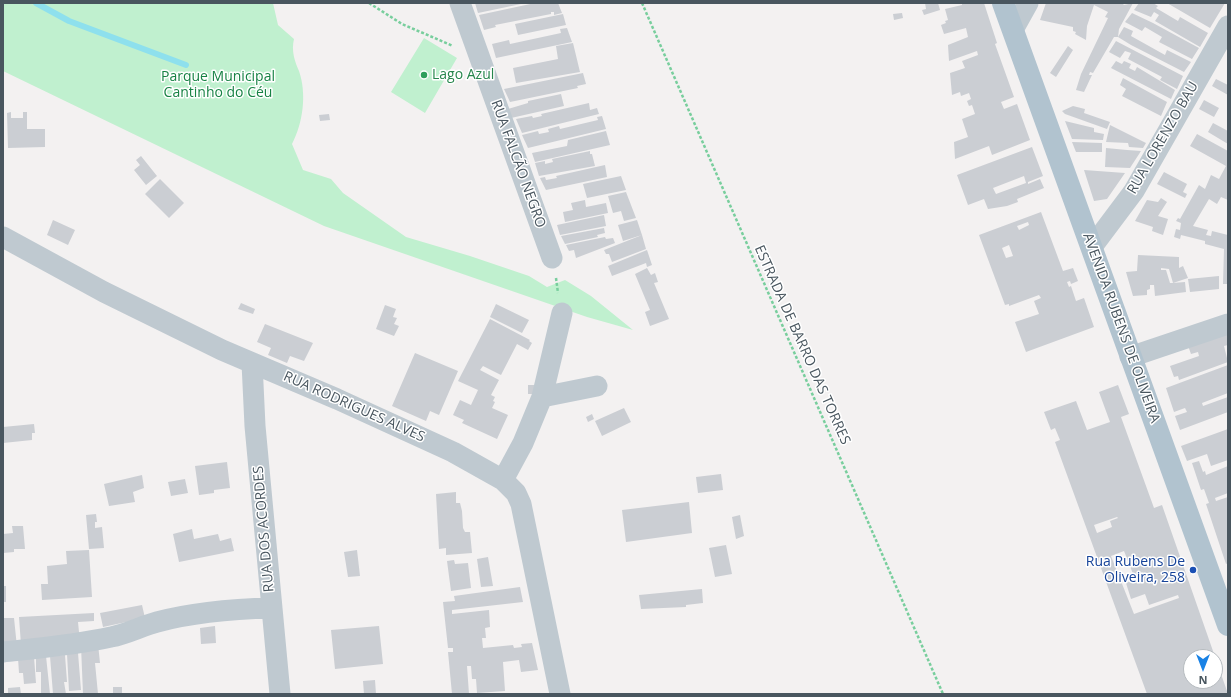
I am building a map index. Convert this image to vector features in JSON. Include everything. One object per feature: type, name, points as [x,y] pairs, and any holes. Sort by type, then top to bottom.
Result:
[{"type":"main road","name":"AVENIDA RUBENS DE OLIVEIRA","points":[[1003,3],[1228,625]]},
{"type":"street","name":"RUA FALCÃO NEGRO","points":[[460,3],[552,258]]},
{"type":"street","points":[[1013,30],[1028,3]]},
{"type":"street","name":"RUA LORENZO BAU","points":[[1092,247],[1134,191],[1228,26]]},
{"type":"street","name":"RUA RODRIGUES ALVES","points":[[3,237],[104,292],[252,363],[337,399],[453,452],[503,480],[516,493],[521,504],[560,694]]},
{"type":"street","points":[[503,480],[523,443],[542,397],[562,313]]},
{"type":"street","points":[[1130,357],[1228,324]]},
{"type":"street","name":"RUA DOS ACORDES","points":[[252,363],[254,426],[280,694]]},
{"type":"street","points":[[542,397],[597,386]]},
{"type":"street","points":[[3,652],[70,646],[114,637],[157,622],[233,609],[272,608]]},
{"type":"path","points":[[368,3],[402,24],[451,46],[477,50]]},
{"type":"path","name":"ESTRADA DE BARRO DAS TORRES","points":[[642,3],[943,694]]},
{"type":"path","points":[[552,258],[562,313]]},
{"type":"green space","name":"Parque Municipal Cantinho do Céu","points":[[3,3],[273,3],[278,25],[294,39],[294,56],[303,89],[303,108],[301,118],[292,144],[303,170],[331,179],[343,193],[406,237],[470,256],[529,276],[547,287],[565,280],[591,296],[633,330],[587,317],[324,226],[3,71]]},
{"type":"green space","name":"Lago Azul","points":[[424,38],[457,58],[425,113],[391,92]]},
{"type":"building","points":[[475,3],[521,3],[521,4],[478,13]]},
{"type":"building","points":[[535,3],[558,3],[562,13],[554,15],[554,12],[551,12],[551,14],[495,25],[496,27],[484,30],[479,15]]},
{"type":"building","points":[[925,3],[938,3],[940,10],[924,15],[922,10],[926,9]]},
{"type":"building","points":[[962,3],[984,3],[997,43],[995,44],[1014,97],[1001,102],[1004,109],[1017,104],[1030,140],[992,155],[989,146],[955,159],[954,142],[968,137],[962,119],[975,114],[972,105],[969,106],[967,101],[971,99],[969,93],[961,96],[960,92],[952,95],[950,73],[965,68],[962,61],[978,55],[977,51],[949,61],[948,45],[968,37],[966,28],[944,34],[941,25],[946,23],[945,21],[948,20],[945,9],[962,5]]},
{"type":"building","points":[[1046,3],[1122,3],[1124,5],[1133,3],[1119,29],[1118,37],[1114,37],[1093,73],[1090,72],[1089,75],[1092,75],[1084,92],[1076,90],[1081,74],[1108,18],[1105,17],[1108,12],[1094,5],[1087,26],[1086,40],[1075,34],[1076,32],[1073,31],[1073,27],[1040,20]]},
{"type":"building","points":[[1139,3],[1153,3],[1158,6],[1156,8],[1178,21],[1180,17],[1208,33],[1200,47],[1155,21],[1159,15],[1154,12],[1151,17],[1134,10]]},
{"type":"building","points":[[1167,3],[1225,3],[1210,28]]},
{"type":"building","points":[[902,13],[903,18],[894,20],[893,14]]},
{"type":"building","points":[[1132,13],[1199,48],[1192,59],[1159,42],[1162,37],[1145,27],[1142,31],[1125,22]]},
{"type":"building","points":[[563,14],[566,25],[518,35],[515,24]]},
{"type":"building","points":[[1124,27],[1133,31],[1131,36],[1165,55],[1167,50],[1191,62],[1184,72],[1131,45],[1118,37]]},
{"type":"building","points":[[567,28],[572,42],[496,58],[492,44],[509,40],[510,44],[561,33],[560,29]]},
{"type":"building","points":[[1116,41],[1183,76],[1177,89],[1160,80],[1162,77],[1128,59],[1131,53],[1125,51],[1120,58],[1109,52]]},
{"type":"building","points":[[573,43],[580,72],[516,83],[513,68],[558,59],[556,46]]},
{"type":"building","points":[[1068,46],[1073,50],[1056,77],[1050,73]]},
{"type":"building","points":[[1116,61],[1122,64],[1124,61],[1131,64],[1129,68],[1135,71],[1137,67],[1175,90],[1171,99],[1111,68]]},
{"type":"building","points":[[583,73],[586,84],[577,86],[578,88],[510,102],[504,89]]},
{"type":"building","points":[[1123,78],[1167,102],[1161,116],[1122,96],[1126,89],[1120,85]]},
{"type":"building","points":[[1216,79],[1228,85],[1228,95],[1212,86]]},
{"type":"building","points":[[561,94],[564,106],[511,118],[508,109],[528,103],[528,101]]},
{"type":"building","points":[[1204,100],[1219,108],[1214,117],[1199,109]]},
{"type":"building","points":[[589,103],[590,110],[597,108],[599,114],[522,133],[516,119],[532,116],[533,118],[542,116],[541,114]]},
{"type":"building","points":[[1073,106],[1085,109],[1084,113],[1110,122],[1107,129],[1065,114],[1062,111]]},
{"type":"building","points":[[11,112],[11,118],[23,118],[23,112],[27,112],[27,129],[45,129],[45,147],[8,148],[7,113]]},
{"type":"building","points":[[329,114],[330,120],[320,121],[319,115]]},
{"type":"building","points":[[602,116],[606,129],[528,148],[522,135],[538,131],[539,134],[549,132],[548,129],[559,126],[560,129],[598,120],[597,117]]},
{"type":"building","points":[[1065,121],[1094,128],[1094,132],[1104,134],[1103,140],[1072,139]]},
{"type":"building","points":[[1213,123],[1228,131],[1228,144],[1208,132]]},
{"type":"building","points":[[1110,125],[1146,143],[1143,148],[1129,147],[1128,143],[1106,142]]},
{"type":"building","points":[[606,131],[610,145],[535,162],[532,153],[567,146],[568,140]]},
{"type":"building","points":[[1197,134],[1228,151],[1228,200],[1221,197],[1217,204],[1209,199],[1193,226],[1208,230],[1206,235],[1211,236],[1212,231],[1228,235],[1228,284],[1223,284],[1224,249],[1205,244],[1205,241],[1181,235],[1180,239],[1174,237],[1176,229],[1180,230],[1181,223],[1176,221],[1178,218],[1180,219],[1199,185],[1205,189],[1211,175],[1219,179],[1226,166],[1190,146]]},
{"type":"building","points":[[1072,142],[1102,143],[1102,152],[1076,152]]},
{"type":"building","points":[[1032,147],[1043,176],[1028,182],[1028,184],[1040,179],[1044,188],[1017,199],[1018,202],[1007,206],[988,209],[984,199],[968,205],[957,175]],"holes":[[[1024,176],[1026,183],[996,194],[993,188]]]},
{"type":"building","points":[[1106,148],[1141,151],[1130,168],[1105,167]]},
{"type":"building","points":[[590,151],[595,166],[539,176],[535,163],[545,161],[545,164],[553,162],[552,159]]},
{"type":"building","points":[[141,156],[157,176],[146,185],[134,170],[140,165],[136,160]]},
{"type":"building","points":[[605,165],[607,177],[546,190],[540,178],[545,177],[546,180],[557,178],[556,176]]},
{"type":"building","points":[[1084,170],[1125,173],[1107,199],[1094,201]]},
{"type":"building","points":[[1164,172],[1187,184],[1183,192],[1187,194],[1185,198],[1157,184]]},
{"type":"building","points":[[621,176],[626,190],[587,198],[583,184]]},
{"type":"building","points":[[160,179],[184,203],[169,218],[145,194]]},
{"type":"building","points":[[626,192],[636,218],[624,221],[621,211],[613,213],[608,196]]},
{"type":"building","points":[[1161,198],[1167,202],[1158,216],[1168,219],[1163,235],[1152,231],[1153,227],[1135,221],[1147,200],[1158,202]]},
{"type":"building","points":[[585,200],[586,207],[606,203],[608,213],[565,222],[563,212],[573,210],[571,203]]},
{"type":"building","points":[[1041,212],[1063,271],[1073,268],[1078,281],[1071,284],[1070,281],[1067,282],[1069,287],[1071,286],[1076,301],[1084,298],[1094,327],[1026,352],[1015,322],[1039,314],[1034,301],[1041,298],[1039,295],[1009,306],[1009,304],[1005,305],[979,235]],"holes":[[[1028,222],[1029,225],[1019,230],[1017,226]],[[1009,245],[1013,256],[1006,258],[1002,248]]]},
{"type":"building","points":[[604,215],[606,226],[560,235],[557,225]]},
{"type":"building","points":[[53,220],[75,230],[68,245],[47,235]]},
{"type":"building","points":[[637,220],[642,235],[623,241],[618,225]]},
{"type":"building","points":[[604,228],[605,233],[597,235],[598,237],[565,244],[561,236]]},
{"type":"building","points":[[642,235],[646,249],[612,262],[609,254],[606,254],[604,250]]},
{"type":"building","points":[[605,237],[606,239],[613,238],[615,243],[576,258],[574,250],[569,251],[566,245]]},
{"type":"building","points":[[647,250],[652,265],[647,267],[646,263],[612,276],[608,266]]},
{"type":"building","points":[[1138,255],[1179,257],[1179,268],[1183,266],[1188,278],[1173,283],[1185,282],[1186,292],[1155,296],[1154,285],[1150,285],[1150,289],[1147,290],[1147,295],[1133,296],[1126,272],[1137,271]],"holes":[[[1161,268],[1169,269],[1173,283],[1170,283],[1166,270],[1161,270]]]},
{"type":"building","points":[[647,268],[651,275],[655,273],[658,282],[654,283],[669,319],[650,326],[645,312],[650,310],[635,274]]},
{"type":"building","points":[[1219,276],[1219,289],[1190,292],[1188,279]]},
{"type":"building","points":[[241,303],[255,309],[253,314],[238,309]]},
{"type":"building","points":[[496,304],[529,320],[522,333],[490,317]]},
{"type":"building","points":[[385,305],[396,309],[393,317],[397,318],[394,324],[399,326],[394,336],[376,329]]},
{"type":"building","points":[[490,319],[530,340],[529,341],[532,343],[528,350],[517,344],[501,375],[483,366],[480,370],[499,380],[491,395],[495,397],[493,401],[495,402],[492,408],[508,415],[497,439],[462,423],[464,420],[453,415],[460,400],[471,405],[478,390],[458,381]]},
{"type":"building","points":[[265,324],[313,343],[304,361],[290,356],[287,363],[268,355],[271,348],[257,342]]},
{"type":"building","points":[[1228,328],[1228,345],[1224,346],[1228,362],[1179,380],[1178,376],[1174,377],[1170,366],[1199,356],[1198,352],[1191,354],[1187,343]]},
{"type":"building","points":[[415,353],[458,371],[439,415],[430,411],[426,421],[392,406]]},
{"type":"building","points":[[1228,365],[1228,393],[1202,403],[1203,406],[1228,397],[1228,412],[1180,430],[1175,416],[1187,412],[1185,408],[1174,412],[1166,388]]},
{"type":"building","points":[[528,385],[541,385],[537,394],[528,394]]},
{"type":"building","points":[[1118,385],[1129,414],[1121,417],[1154,508],[1162,505],[1212,649],[1183,649],[1183,689],[1223,689],[1223,680],[1228,694],[1147,694],[1055,442],[1060,440],[1055,428],[1051,430],[1044,412],[1076,401],[1087,430],[1110,422],[1099,392]],"holes":[[[1117,517],[1118,518],[1110,521],[1112,527],[1097,533],[1094,525]],[[1124,551],[1135,579],[1126,583],[1131,599],[1145,594],[1149,605],[1178,595],[1179,598],[1134,614],[1111,556]]]},
{"type":"building","points":[[624,408],[631,422],[602,436],[595,421]]},
{"type":"building","points":[[592,414],[594,419],[588,422],[586,417]]},
{"type":"building","points":[[34,424],[35,433],[32,433],[32,440],[3,443],[3,427]]},
{"type":"building","points":[[1228,429],[1228,460],[1211,466],[1207,454],[1187,461],[1181,446]]},
{"type":"building","points":[[1199,461],[1203,472],[1205,471],[1206,475],[1228,466],[1228,493],[1215,498],[1216,501],[1228,497],[1228,563],[1226,564],[1206,504],[1209,503],[1204,489],[1201,490],[1192,463]]},
{"type":"building","points":[[227,462],[230,488],[214,490],[214,493],[199,495],[195,466]]},
{"type":"building","points":[[721,474],[723,490],[698,493],[696,477]]},
{"type":"building","points":[[142,475],[144,488],[133,492],[135,502],[109,506],[104,484]]},
{"type":"building","points":[[185,479],[188,493],[171,496],[168,482]]},
{"type":"building","points":[[456,492],[456,503],[460,503],[462,511],[463,528],[465,532],[470,532],[472,553],[446,555],[446,548],[439,549],[436,494]]},
{"type":"building","points":[[689,502],[692,533],[626,542],[622,510]]},
{"type":"building","points":[[96,514],[97,522],[95,522],[95,528],[102,527],[104,548],[89,549],[86,515]]},
{"type":"building","points":[[740,515],[744,536],[736,539],[732,517]]},
{"type":"building","points":[[12,526],[23,526],[25,549],[14,549],[14,552],[3,553],[3,534],[13,533]]},
{"type":"building","points":[[192,529],[194,539],[218,534],[220,541],[231,538],[234,551],[179,562],[173,534]]},
{"type":"building","points":[[726,545],[732,574],[715,577],[709,548]]},
{"type":"building","points":[[89,550],[92,597],[42,600],[41,584],[48,584],[47,566],[67,564],[66,551]]},
{"type":"building","points":[[357,550],[360,576],[348,577],[344,552]]},
{"type":"building","points":[[488,557],[493,586],[481,587],[477,559]]},
{"type":"building","points":[[454,560],[455,564],[468,563],[471,588],[451,591],[447,561]]},
{"type":"building","points":[[3,586],[6,586],[6,602],[3,602]]},
{"type":"building","points":[[520,587],[523,602],[452,610],[452,614],[489,610],[490,627],[485,628],[486,638],[482,638],[483,648],[513,645],[514,648],[522,647],[521,644],[532,643],[538,670],[521,672],[519,660],[503,662],[505,691],[477,693],[476,679],[472,679],[471,666],[467,666],[469,694],[452,694],[448,652],[453,652],[453,648],[448,648],[443,602],[455,601],[454,596]]},
{"type":"building","points":[[702,589],[703,603],[686,605],[686,607],[641,609],[639,595]]},
{"type":"building","points":[[142,605],[145,618],[103,627],[100,613]]},
{"type":"building","points":[[94,613],[94,621],[78,622],[80,642],[21,645],[19,617]]},
{"type":"building","points":[[3,618],[14,618],[17,647],[3,648]]},
{"type":"building","points":[[215,626],[216,643],[201,644],[200,628]]},
{"type":"building","points":[[379,626],[383,664],[335,669],[331,630]]},
{"type":"building","points":[[98,644],[100,663],[95,663],[98,694],[83,694],[81,646]]},
{"type":"building","points":[[78,653],[81,690],[69,691],[67,654]]},
{"type":"building","points":[[65,655],[67,682],[64,682],[66,694],[53,694],[50,656]]},
{"type":"building","points":[[36,656],[46,656],[50,694],[41,694],[41,672],[36,672]]},
{"type":"building","points":[[34,657],[36,683],[24,684],[23,673],[19,673],[18,658]]},
{"type":"building","points":[[375,680],[376,694],[364,694],[363,681]]},
{"type":"building","points":[[20,687],[21,694],[8,694],[8,688]]},
{"type":"building","points":[[113,687],[122,687],[122,694],[113,694]]},
{"type":"waterway","points":[[36,3],[69,21],[186,65]]},
{"type":"place","name":"Lago Azul","points":[[424,75]]},
{"type":"place","name":"Rua Rubens De Oliveira, 258","points":[[1193,570]]}]
